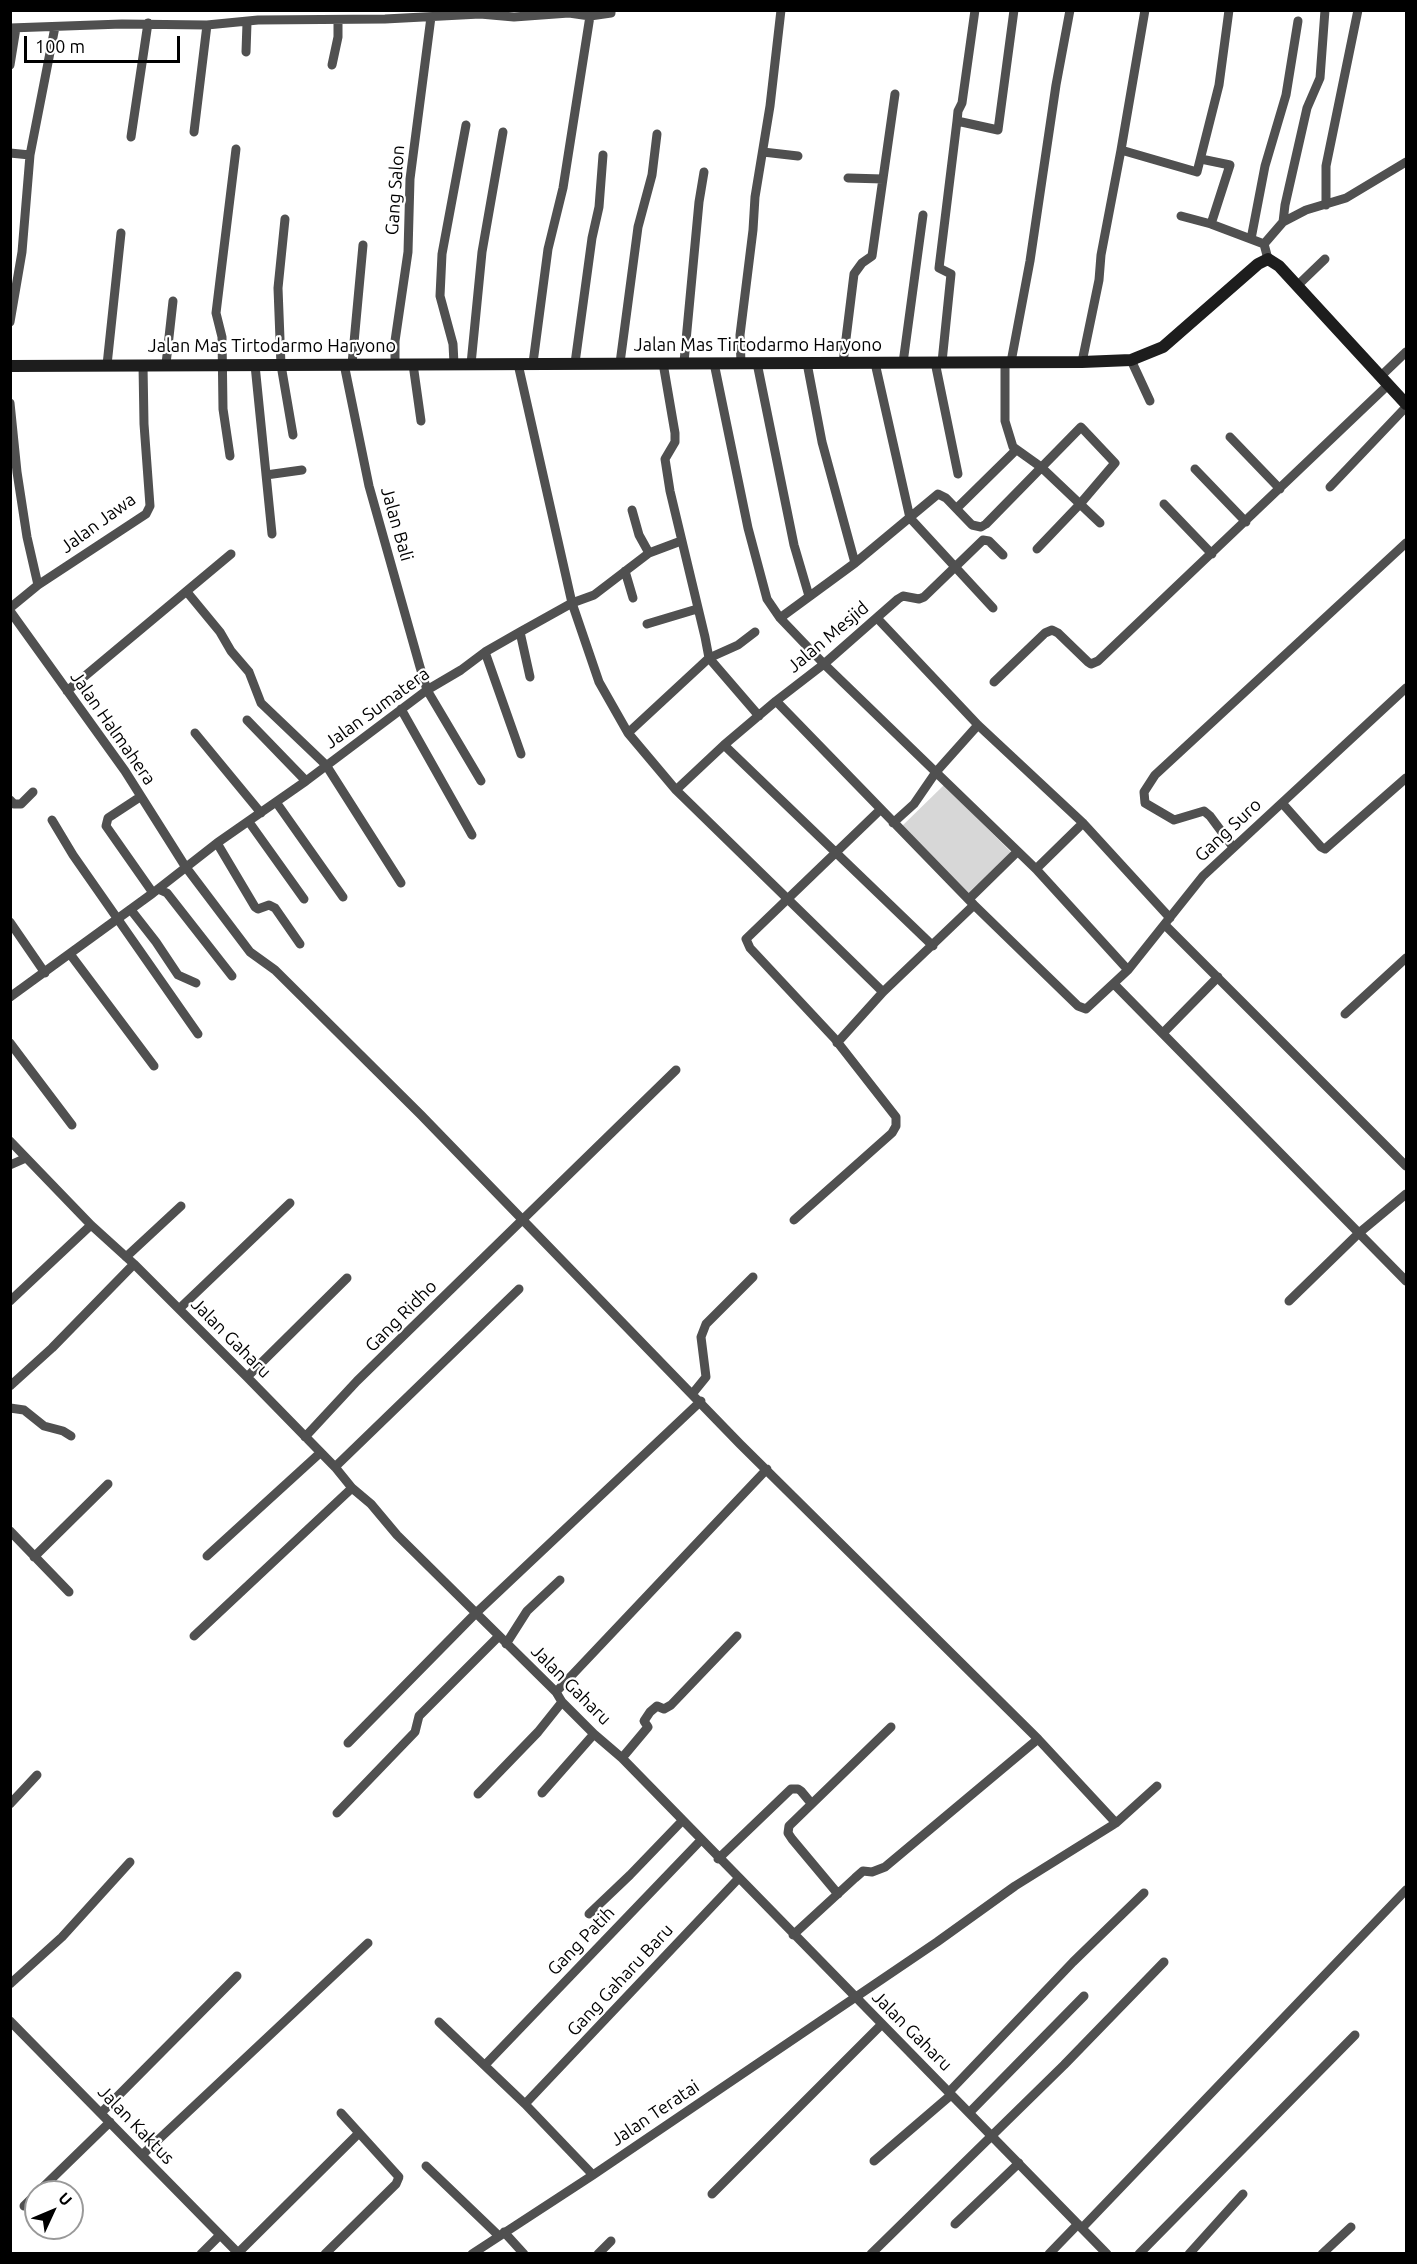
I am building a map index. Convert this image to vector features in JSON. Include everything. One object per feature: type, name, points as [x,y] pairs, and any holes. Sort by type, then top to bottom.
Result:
[{"type":"street","points":[[741,363],[740,335],[755,197],[781,10]]},
{"type":"street","points":[[958,474],[938,362],[951,274],[939,268],[958,111],[962,103],[975,10]]},
{"type":"street","points":[[957,121],[998,130],[1014,10]]},
{"type":"street","points":[[1070,10],[1056,85],[1030,261],[1008,362],[1005,421],[1008,437],[1016,450],[1041,467],[1100,523]]},
{"type":"street","points":[[1082,362],[1099,280],[1101,255],[1145,10]]},
{"type":"street","points":[[1121,150],[1197,172],[1219,85],[1229,10]]},
{"type":"street","points":[[1283,222],[1307,108],[1320,78],[1326,10]]},
{"type":"street","points":[[1326,205],[1326,166],[1358,10]]},
{"type":"street","points":[[10,65],[14,28],[148,23],[207,25],[247,22],[258,15],[315,16],[338,20],[480,14],[514,17],[569,12],[590,16],[611,12]]},
{"type":"street","points":[[533,363],[548,249],[563,188],[590,16]]},
{"type":"street","name":"Gang Salon","points":[[395,364],[395,341],[408,252],[410,179],[430,17]]},
{"type":"street","points":[[332,65],[338,37],[338,20]]},
{"type":"street","points":[[1251,239],[1265,166],[1286,95],[1298,21]]},
{"type":"street","points":[[246,52],[247,22]]},
{"type":"street","points":[[130,137],[148,23]]},
{"type":"street","points":[[194,132],[207,25]]},
{"type":"street","points":[[10,322],[22,252],[30,155],[55,27]]},
{"type":"street","points":[[843,363],[854,274],[862,263],[872,256],[895,94]]},
{"type":"street","points":[[453,364],[453,344],[440,296],[442,254],[466,125]]},
{"type":"street","points":[[471,364],[482,252],[503,132]]},
{"type":"street","points":[[620,363],[638,227],[652,175],[657,134]]},
{"type":"street","points":[[230,456],[223,410],[222,337],[216,313],[236,149]]},
{"type":"street","points":[[763,152],[798,156]]},
{"type":"street","points":[[10,153],[30,155]]},
{"type":"street","points":[[575,363],[592,238],[599,207],[603,155]]},
{"type":"street","points":[[1201,159],[1230,165],[1211,224]]},
{"type":"street","points":[[1264,244],[1283,222],[1306,210],[1346,198],[1407,162]]},
{"type":"street","points":[[684,362],[699,202],[704,172]]},
{"type":"street","points":[[848,178],[883,179]]},
{"type":"street","points":[[903,363],[922,215]]},
{"type":"street","points":[[1181,216],[1211,224],[1264,244]]},
{"type":"street","points":[[285,219],[278,288],[281,365],[293,435]]},
{"type":"street","points":[[107,365],[120,232]]},
{"type":"street","points":[[1264,244],[1268,259],[1276,262],[1298,285],[1407,405],[1330,487]]},
{"type":"street","name":"Jalan Bali","points":[[363,245],[348,364],[369,486],[428,690],[481,781]]},
{"type":"street","name":"Jalan Mas Tirtodarmo Haryono","points":[[10,366],[1131,360],[1163,347],[1258,264],[1268,259]]},
{"type":"street","points":[[1298,285],[1325,259]]},
{"type":"street","points":[[166,364],[173,301]]},
{"type":"street","points":[[994,682],[1052,630],[1088,662],[1095,663],[1280,489],[1385,380],[1407,352]]},
{"type":"street","points":[[1131,360],[1150,401]]},
{"type":"street","points":[[663,363],[675,433],[675,442],[665,459],[708,658],[759,716]]},
{"type":"street","points":[[714,363],[748,528],[767,599],[780,618],[824,664],[1036,869],[1128,970]]},
{"type":"street","points":[[757,363],[794,545],[808,596]]},
{"type":"street","points":[[807,363],[822,442],[855,563]]},
{"type":"street","points":[[875,363],[910,518],[993,608]]},
{"type":"street","points":[[413,364],[421,421]]},
{"type":"street","points":[[518,364],[572,603],[599,682],[628,733],[676,790],[883,992]]},
{"type":"street","name":"Jalan Jawa","points":[[10,609],[38,585],[146,514],[150,506],[144,424],[143,365]]},
{"type":"street","points":[[255,365],[272,534]]},
{"type":"street","points":[[10,403],[23,516],[38,585]]},
{"type":"street","points":[[780,618],[855,563],[938,494],[957,508],[972,525],[981,527],[1079,428],[1083,429],[1115,463],[1080,504],[1036,549]]},
{"type":"street","points":[[1230,437],[1280,489]]},
{"type":"street","points":[[957,508],[1016,450]]},
{"type":"street","points":[[1195,469],[1246,522]]},
{"type":"street","points":[[266,475],[302,470]]},
{"type":"street","points":[[1164,504],[1212,554]]},
{"type":"street","points":[[632,510],[639,535],[649,553]]},
{"type":"street","name":"Jalan Mesjid","points":[[676,790],[724,745],[903,596],[919,599],[924,597],[986,539],[1004,555]]},
{"type":"street","name":"Jalan Sumatera","points":[[10,997],[156,891],[185,866],[306,781],[428,690],[485,652],[572,603],[594,595],[649,553],[681,541]]},
{"type":"street","points":[[1233,847],[1210,816],[1204,812],[1174,820],[1145,803],[1144,792],[1155,775],[1407,543]]},
{"type":"street","points":[[68,691],[231,554]]},
{"type":"street","points":[[625,571],[633,598]]},
{"type":"street","points":[[187,592],[249,672],[261,703],[326,765],[401,882]]},
{"type":"street","name":"Jalan Halmahera","points":[[10,609],[125,771],[185,866],[250,952],[275,970],[421,1115],[701,1401],[740,1444],[1038,1739],[1116,1823]]},
{"type":"street","points":[[647,624],[697,609]]},
{"type":"street","points":[[877,618],[978,725],[1083,823],[1218,977],[1407,1166]]},
{"type":"street","points":[[520,632],[530,677]]},
{"type":"street","points":[[628,733],[708,658],[738,645],[755,632]]},
{"type":"street","points":[[485,652],[521,754]]},
{"type":"street","name":"Gang Suro","points":[[971,902],[1078,1006],[1086,1008],[1128,970],[1203,876],[1407,688]]},
{"type":"street","points":[[776,701],[971,902]]},
{"type":"street","points":[[401,709],[472,835]]},
{"type":"street","points":[[247,720],[306,781]]},
{"type":"street","points":[[893,823],[914,804],[936,772],[978,725]]},
{"type":"street","points":[[195,732],[261,813]]},
{"type":"street","points":[[724,745],[933,946]]},
{"type":"street","points":[[1282,803],[1325,849],[1407,778]]},
{"type":"street","points":[[10,800],[14,804],[21,804],[33,792]]},
{"type":"street","points":[[140,797],[108,818],[106,826],[156,891],[167,893],[232,976]]},
{"type":"street","points":[[276,802],[343,897]]},
{"type":"street","points":[[794,1220],[892,1133],[896,1126],[896,1117],[837,1043],[750,948],[746,939],[881,809]]},
{"type":"street","points":[[52,820],[117,919],[198,1034]]},
{"type":"street","points":[[249,822],[304,899]]},
{"type":"street","points":[[1036,869],[1083,823]]},
{"type":"street","points":[[217,843],[255,907],[258,909],[269,904],[275,908],[300,944]]},
{"type":"street","points":[[837,1043],[883,992],[933,946],[1017,852]]},
{"type":"street","points":[[130,910],[156,942],[178,975],[196,983]]},
{"type":"street","points":[[10,922],[45,973]]},
{"type":"street","points":[[70,954],[153,1066]]},
{"type":"street","points":[[1345,1014],[1407,958]]},
{"type":"street","points":[[1163,1033],[1218,977]]},
{"type":"street","points":[[1114,984],[1407,1281]]},
{"type":"street","points":[[10,1043],[72,1125]]},
{"type":"street","name":"Gang Ridho","points":[[305,1437],[357,1382],[676,1070]]},
{"type":"street","name":"Jalan Gaharu","points":[[10,1142],[91,1225],[134,1264],[247,1377],[397,1534],[556,1692],[562,1702],[594,1734],[622,1758],[718,1859],[1107,2253]]},
{"type":"street","points":[[10,1165],[26,1158]]},
{"type":"street","points":[[1289,1301],[1359,1233],[1407,1194]]},
{"type":"street","points":[[179,1309],[290,1203]]},
{"type":"street","points":[[126,1257],[181,1206]]},
{"type":"street","points":[[10,1301],[91,1225]]},
{"type":"street","points":[[10,1386],[52,1348],[134,1264]]},
{"type":"street","points":[[693,1393],[706,1377],[701,1337],[706,1324],[753,1277]]},
{"type":"street","points":[[247,1377],[347,1278]]},
{"type":"street","points":[[335,1467],[519,1289]]},
{"type":"street","points":[[348,1743],[476,1614],[701,1401]]},
{"type":"street","points":[[10,1408],[24,1410],[44,1426],[63,1431],[71,1437]]},
{"type":"street","points":[[207,1556],[320,1453]]},
{"type":"street","points":[[556,1692],[767,1469]]},
{"type":"street","points":[[34,1557],[108,1484]]},
{"type":"street","points":[[194,1636],[352,1488]]},
{"type":"street","points":[[10,1532],[69,1592]]},
{"type":"street","points":[[337,1813],[415,1732],[419,1716],[502,1640],[527,1611],[560,1580]]},
{"type":"street","points":[[622,1758],[648,1727],[644,1721],[650,1712],[657,1706],[664,1708],[671,1705],[737,1636]]},
{"type":"street","points":[[478,1794],[538,1732],[562,1702]]},
{"type":"street","points":[[838,1894],[788,1833],[789,1826],[891,1727]]},
{"type":"street","points":[[542,1793],[594,1734]]},
{"type":"street","points":[[793,1935],[863,1871],[872,1872],[885,1867],[1038,1739]]},
{"type":"street","points":[[10,1804],[38,1775]]},
{"type":"street","name":"Jalan Teratai","points":[[472,2253],[593,2175],[1015,1886],[1116,1823],[1156,1786]]},
{"type":"street","points":[[718,1859],[791,1789],[801,1791],[811,1803]]},
{"type":"street","points":[[589,1914],[682,1821]]},
{"type":"street","name":"Gang Patih","points":[[485,2065],[700,1840]]},
{"type":"street","points":[[10,1984],[62,1937],[130,1862]]},
{"type":"street","name":"Gang Gaharu Baru","points":[[525,2104],[738,1879]]},
{"type":"street","points":[[1049,2253],[1080,2226],[1407,1890]]},
{"type":"street","points":[[874,2161],[950,2094],[1073,1962],[1144,1893]]},
{"type":"street","points":[[142,2155],[368,1943]]},
{"type":"street","points":[[871,2253],[992,2136],[1164,1962]]},
{"type":"street","points":[[101,2113],[237,1976]]},
{"type":"street","points":[[969,2113],[1084,1996]]},
{"type":"street","name":"Jalan Kaktus","points":[[10,2021],[238,2253]]},
{"type":"street","points":[[439,2022],[525,2104],[593,2175]]},
{"type":"street","points":[[712,2194],[882,2024]]},
{"type":"street","points":[[1139,2253],[1355,2035]]},
{"type":"street","points":[[325,2253],[396,2184],[399,2177],[341,2113]]},
{"type":"street","points":[[50,2180],[110,2122]]},
{"type":"street","points":[[238,2253],[359,2133]]},
{"type":"street","points":[[955,2224],[1019,2163]]},
{"type":"street","points":[[426,2166],[524,2253]]},
{"type":"street","points":[[1189,2253],[1243,2194]]},
{"type":"street","points":[[1322,2253],[1351,2227]]},
{"type":"street","points":[[201,2253],[220,2235]]},
{"type":"street","points":[[598,2253],[611,2241]]},
{"type":"shaded area","points":[[944,785],[1011,852],[968,896],[900,828]]}]
